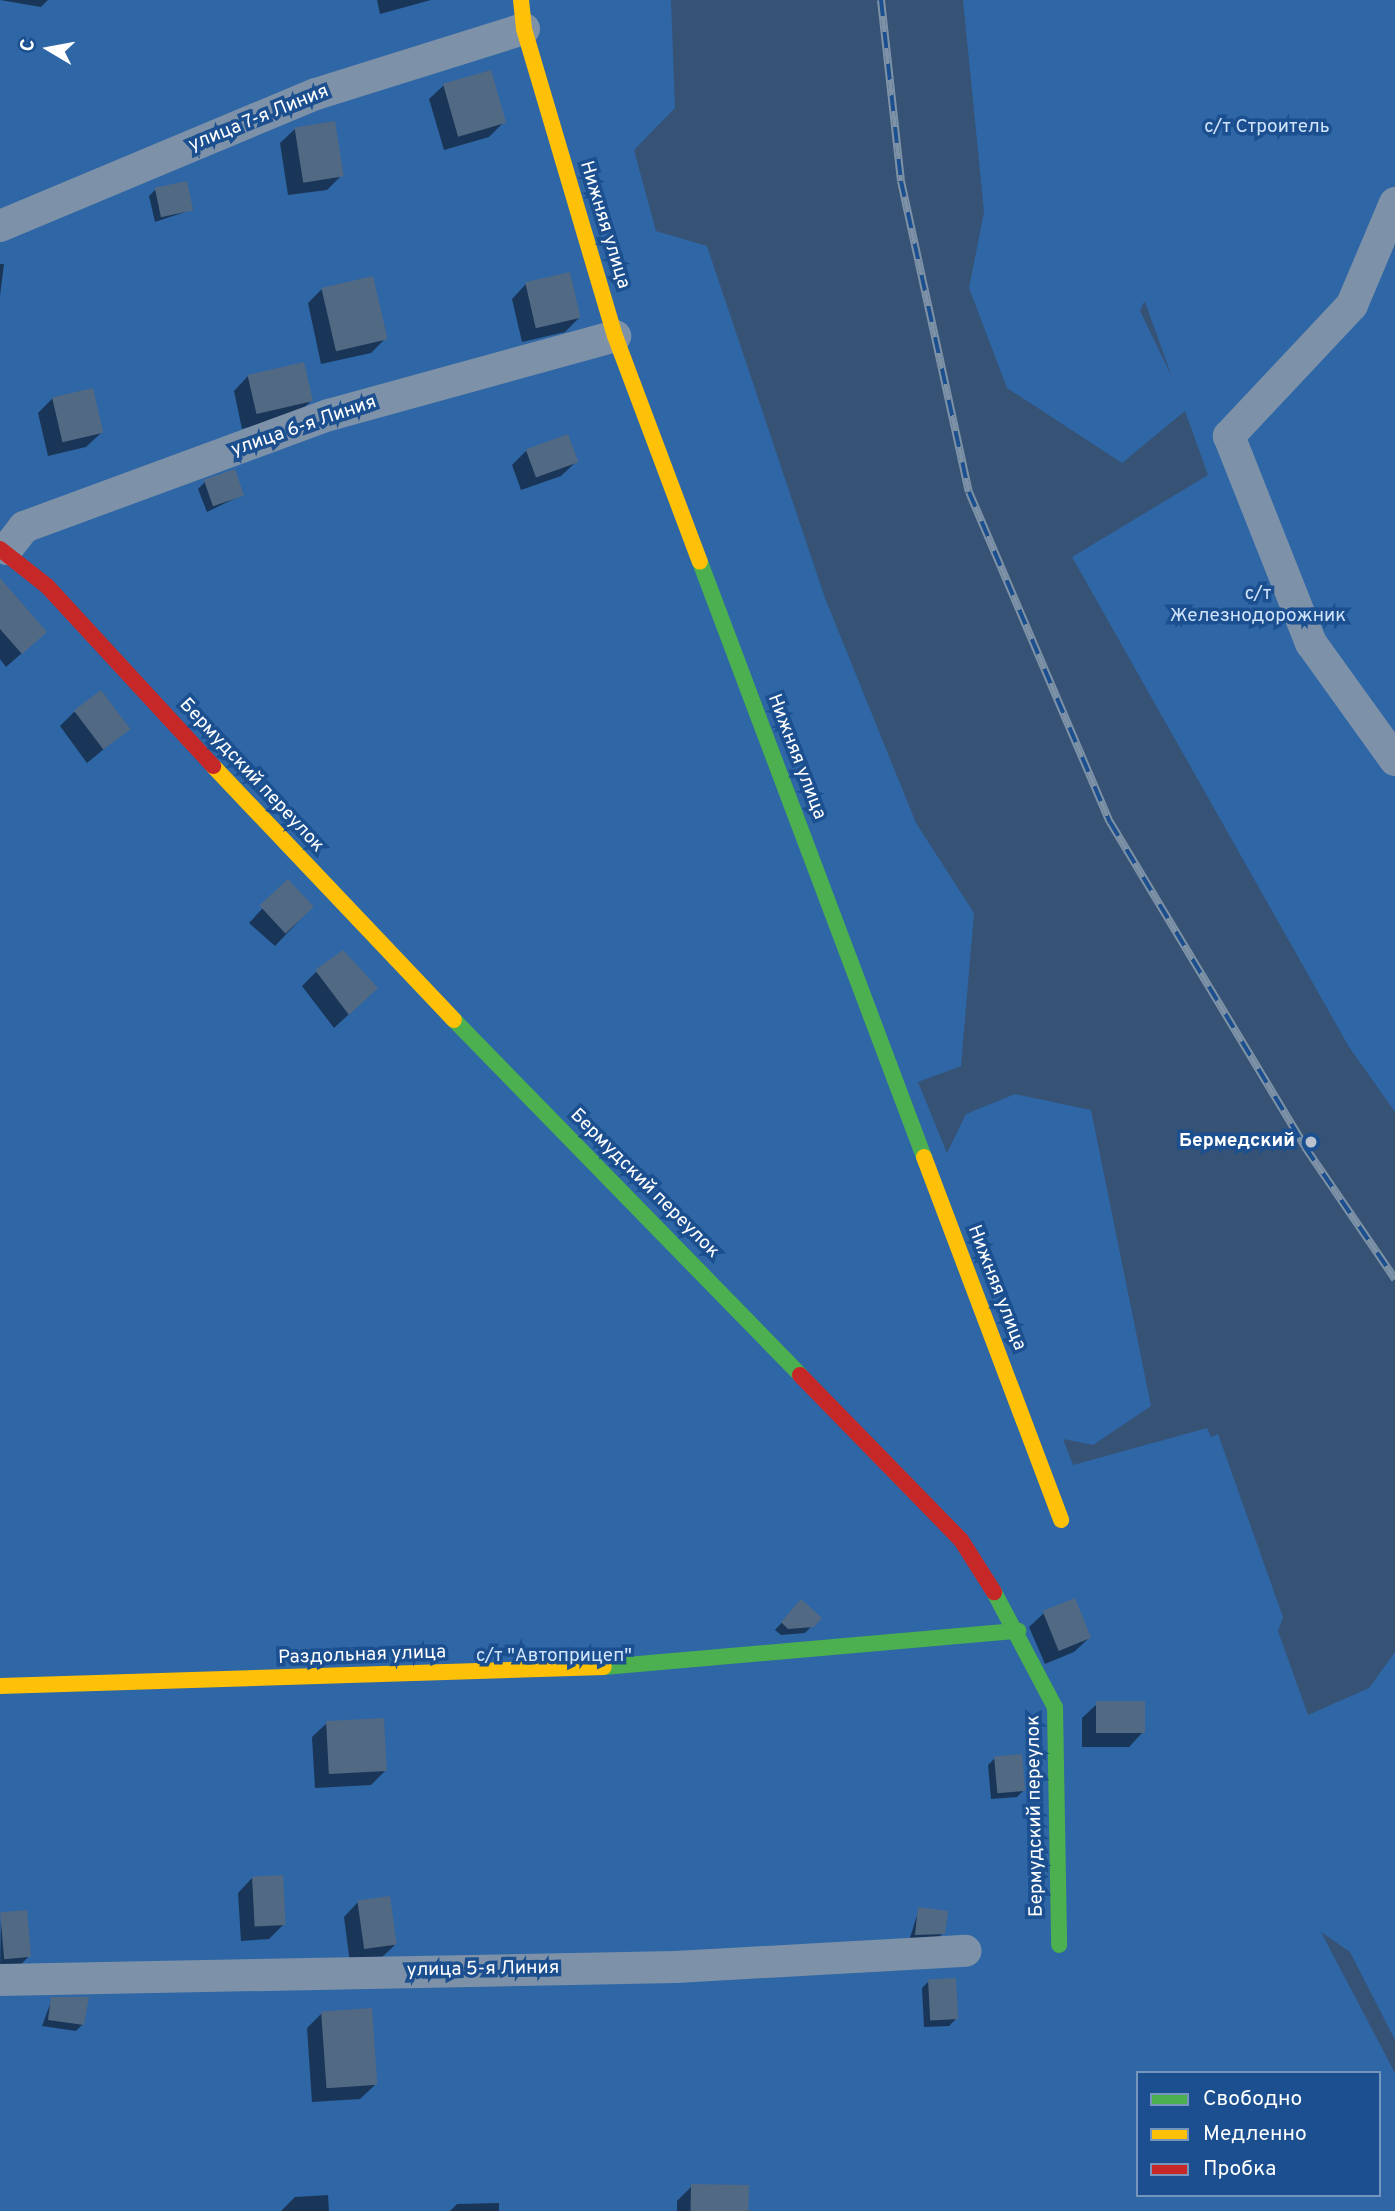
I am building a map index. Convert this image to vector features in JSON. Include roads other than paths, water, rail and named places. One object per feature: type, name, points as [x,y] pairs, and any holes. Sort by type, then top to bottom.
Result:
[{"type":"street","name":"улица 7-я Линия","points":[[0,226],[316,94],[523,14]]},
{"type":"street","name":"Нижняя улица","points":[[523,14],[615,336],[1061,1520]]},
{"type":"street","points":[[1395,203],[1352,305],[1229,436],[1311,643],[1395,760]]},
{"type":"street","name":"улица 6-я Линия","points":[[4,549],[24,527],[329,415],[615,336]]},
{"type":"street","name":"Бермудский переулок","points":[[4,549],[340,903],[961,1540],[1018,1631],[1055,1707],[1059,1945]]},
{"type":"street","name":"Раздольная улица","points":[[0,1686],[582,1669],[1018,1631]]},
{"type":"street","name":"улица 5-я Линия","points":[[0,1980],[676,1967],[966,1951]]},
{"type":"railway","points":[[881,0],[901,181],[969,492],[1110,822],[1305,1147],[1395,1279]]},
{"type":"place","name":"Бермедский","points":[[1311,1142]]},
{"type":"park label","name":"с/т Строитель","points":[[1267,128]]},
{"type":"park label","name":"с/т Железнодорожник","points":[[1258,606]]},
{"type":"park label","name":"с/т \"Автоприцеп\"","points":[[554,1657]]}]
